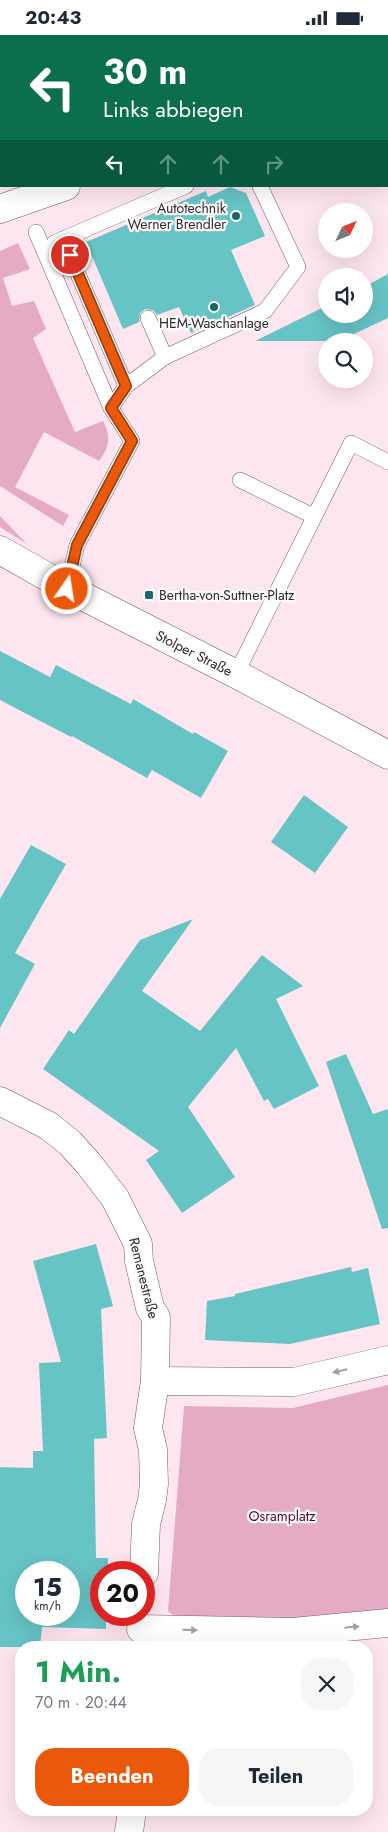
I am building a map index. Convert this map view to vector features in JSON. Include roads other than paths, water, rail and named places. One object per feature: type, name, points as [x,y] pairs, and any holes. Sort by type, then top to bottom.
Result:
[{"type":"street","points":[[0,209],[63,187]]},
{"type":"street","name":"Stolper Straße","points":[[0,550],[67,589],[388,755]]},
{"type":"street","name":"Remanestraße","points":[[0,1101],[49,1126],[70,1143],[115,1198],[138,1244],[139,1261],[150,1308],[156,1317],[155,1381],[148,1428],[153,1450],[154,1484],[146,1524],[144,1561]]},
{"type":"street","points":[[155,1381],[294,1382],[388,1360]]},
{"type":"street","points":[[141,1631],[293,1633],[388,1623]]},
{"type":"street","points":[[129,1832],[131,1816]]},
{"type":"lane","points":[[43,247],[63,239],[107,227],[184,187]]},
{"type":"lane","points":[[111,408],[126,386],[166,357],[265,311],[298,267],[260,187]]},
{"type":"lane","points":[[36,233],[111,408],[132,441],[77,545],[67,589]]},
{"type":"lane","points":[[63,239],[126,386]]},
{"type":"lane","points":[[148,318],[166,357]]},
{"type":"lane","points":[[236,675],[313,516],[351,443],[388,462]]},
{"type":"lane","points":[[240,480],[313,516]]},
{"type":"place","name":"Autotechnik Werner Brendler","points":[[236,216]]},
{"type":"place","name":"HEM-Waschanlage","points":[[214,307]]},
{"type":"place","name":"Bertha-von-Suttner-Platz","points":[[149,595]]},
{"type":"park label","name":"Osramplatz","points":[[282,1516]]}]
